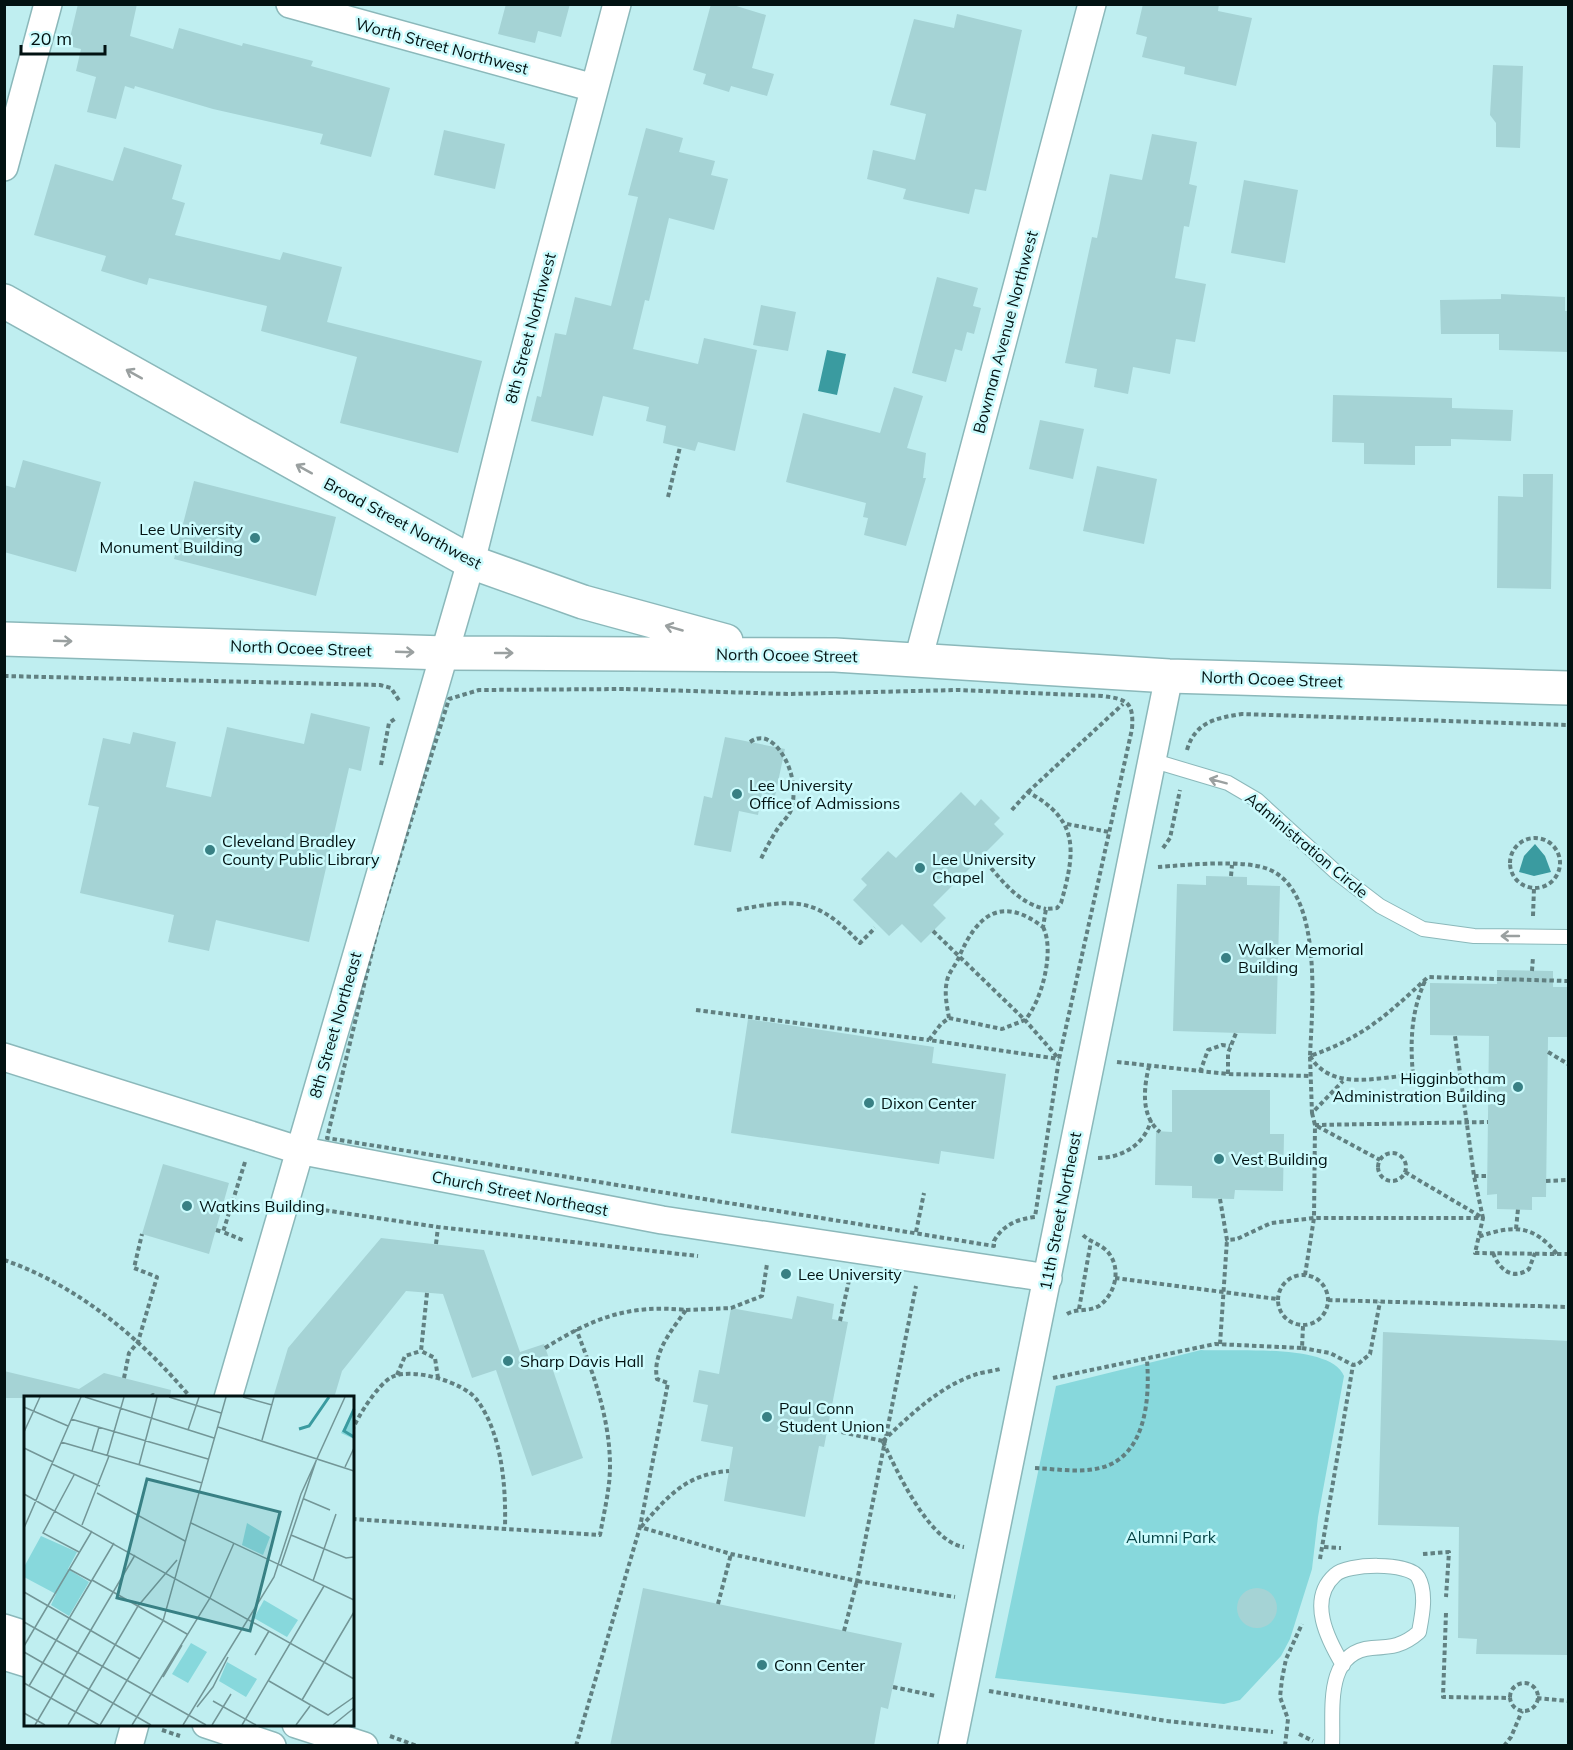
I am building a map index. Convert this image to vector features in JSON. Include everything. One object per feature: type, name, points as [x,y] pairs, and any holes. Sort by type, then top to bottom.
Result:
[{"type":"main road","name":"Broad Street Northwest","points":[[4,301],[471,562],[583,602],[700,636],[759,647],[835,655]]},
{"type":"main road","name":"North Ocoee Street","points":[[4,639],[445,653],[835,655],[1169,676],[1569,688]]},
{"type":"street","points":[[4,167],[48,4]]},
{"type":"street","name":"Worth Street Northwest","points":[[290,4],[594,88]]},
{"type":"street","name":"8th Street Northwest","points":[[445,653],[618,4]]},
{"type":"street","name":"Bowman Avenue Northwest","points":[[918,660],[1092,4]]},
{"type":"street","name":"8th Street Northeast","points":[[229,1396],[298,1150],[445,653]]},
{"type":"street","name":"11th Street Northeast","points":[[952,1746],[1048,1278],[1071,1147],[1169,676]]},
{"type":"street","name":"Church Street Northeast","points":[[4,1057],[298,1150],[662,1220],[1048,1278]]},
{"type":"street","points":[[4,1628],[24,1634]]},
{"type":"street","points":[[5,1656],[24,1662]]},
{"type":"street","points":[[129,1746],[135,1726]]},
{"type":"street","points":[[209,1726],[272,1746]]},
{"type":"street","points":[[299,1726],[364,1746]]},
{"type":"lane","name":"Administration Circle","points":[[1151,760],[1228,783],[1257,800],[1337,873],[1380,906],[1424,929],[1474,936],[1569,937]]},
{"type":"lane","points":[[1332,1746],[1333,1688],[1343,1665],[1352,1655],[1369,1648],[1393,1648],[1407,1643],[1419,1632],[1422,1592],[1418,1576],[1410,1570],[1355,1566],[1335,1575],[1328,1586],[1322,1604],[1322,1622],[1343,1665]]},
{"type":"path","points":[[668,497],[680,447]]},
{"type":"path","points":[[4,676],[380,685],[391,688],[398,697],[402,710]]},
{"type":"path","points":[[1005,1247],[327,1138],[379,923],[449,699],[479,690],[626,689],[788,694],[958,690],[1102,696],[1125,702],[1133,713],[1132,729],[1059,1059],[1034,1226]]},
{"type":"path","points":[[1010,812],[1028,792],[1125,702]]},
{"type":"path","points":[[1161,851],[1170,838],[1190,741],[1201,726],[1218,718],[1242,714],[1569,725]]},
{"type":"path","points":[[380,770],[389,723],[404,717]]},
{"type":"path","points":[[750,742],[757,738],[765,738],[773,743],[785,758],[794,792],[791,811],[770,839],[760,861]]},
{"type":"path","points":[[981,857],[1016,896],[1030,905],[1046,909],[1057,908],[1067,883],[1070,861],[1066,824],[1051,806],[1028,792]]},
{"type":"path","points":[[1066,824],[1110,832]]},
{"type":"path","points":[[1534,837],[1550,843],[1555,848],[1560,864],[1554,879],[1548,884],[1534,888],[1517,881],[1509,866],[1510,858],[1518,843],[1534,837]]},
{"type":"path","points":[[1158,859],[1155,867],[1232,865],[1268,869],[1288,884],[1302,910],[1308,931],[1312,985],[1310,1056],[1312,1113],[1315,1125],[1314,1218],[1305,1275]]},
{"type":"path","points":[[1231,876],[1232,865]]},
{"type":"path","points":[[1533,936],[1534,888]]},
{"type":"path","points":[[737,910],[775,904],[801,904],[817,907],[841,923],[860,943],[875,928]]},
{"type":"path","points":[[929,1040],[941,1024],[950,1018],[1002,1029],[1025,1020],[1042,990],[1048,945],[1043,927],[1046,909]]},
{"type":"path","points":[[950,1018],[947,979],[975,925],[987,915],[1018,913],[1043,927]]},
{"type":"path","points":[[933,931],[1025,1020],[1059,1059]]},
{"type":"path","points":[[1310,1056],[1344,1044],[1379,1023],[1428,977],[1569,981]]},
{"type":"path","points":[[1310,1056],[1328,1076],[1344,1081],[1413,1075],[1414,1009],[1428,977]]},
{"type":"path","points":[[696,1010],[1059,1059]]},
{"type":"path","points":[[1228,1074],[1230,1047],[1236,1033]]},
{"type":"path","points":[[1455,1036],[1474,1176],[1483,1218],[1475,1253],[1569,1254]]},
{"type":"path","points":[[1200,1072],[1208,1050],[1222,1045],[1230,1047]]},
{"type":"path","points":[[1548,1052],[1569,1064]]},
{"type":"path","points":[[1117,1062],[1200,1072],[1311,1076]]},
{"type":"path","points":[[1149,1066],[1145,1099],[1151,1120],[1160,1132]]},
{"type":"path","points":[[1312,1113],[1344,1081]]},
{"type":"path","points":[[1095,1159],[1121,1155],[1131,1149],[1149,1129],[1151,1120]]},
{"type":"path","points":[[1315,1125],[1488,1122]]},
{"type":"path","points":[[1315,1125],[1380,1160]]},
{"type":"path","points":[[1388,1154],[1397,1154],[1405,1160],[1405,1172],[1399,1180],[1386,1180],[1378,1169],[1380,1160],[1388,1154]]},
{"type":"path","points":[[223,1232],[244,1157],[255,1161]]},
{"type":"path","points":[[1405,1172],[1483,1218]]},
{"type":"path","points":[[1474,1176],[1487,1176]]},
{"type":"path","points":[[1546,1181],[1569,1180]]},
{"type":"path","points":[[916,1233],[924,1193]]},
{"type":"path","points":[[1220,1199],[1227,1240],[1220,1344]]},
{"type":"path","points":[[302,1209],[438,1227],[709,1257]]},
{"type":"path","points":[[1516,1229],[1518,1209]]},
{"type":"path","points":[[994,1246],[994,1240],[1003,1229],[1021,1219],[1035,1217]]},
{"type":"path","points":[[1227,1240],[1237,1239],[1271,1223],[1314,1218],[1483,1218]]},
{"type":"path","points":[[435,1244],[438,1227]]},
{"type":"path","points":[[1478,1237],[1516,1229],[1541,1236],[1557,1254]]},
{"type":"path","points":[[216,1230],[255,1243]]},
{"type":"path","points":[[124,1378],[129,1353],[138,1342],[158,1277],[134,1268],[142,1234]]},
{"type":"path","points":[[1079,1309],[1091,1241]]},
{"type":"path","points":[[1493,1253],[1504,1272],[1517,1274],[1529,1269],[1535,1253]]},
{"type":"path","points":[[4,1260],[38,1273],[82,1299],[154,1355],[189,1396]]},
{"type":"path","points":[[756,1263],[779,1266]]},
{"type":"path","points":[[545,1348],[576,1329],[639,1308],[686,1310],[731,1308],[762,1296],[768,1264]]},
{"type":"path","points":[[1305,1275],[1317,1278],[1328,1300],[1322,1317],[1303,1326],[1289,1322],[1283,1316],[1277,1299],[1281,1286],[1287,1280],[1305,1275]]},
{"type":"path","points":[[840,1321],[848,1276],[860,1278]]},
{"type":"path","points":[[1116,1278],[1277,1299]]},
{"type":"path","points":[[904,1284],[925,1287]]},
{"type":"path","points":[[844,1631],[857,1581],[915,1286]]},
{"type":"path","points":[[422,1351],[427,1293]]},
{"type":"path","points":[[1328,1300],[1569,1307]]},
{"type":"path","points":[[1318,1568],[1324,1547],[1353,1365],[1370,1354],[1380,1302]]},
{"type":"path","points":[[576,1746],[640,1527],[668,1383],[657,1379],[657,1366],[665,1339],[686,1310]]},
{"type":"path","points":[[1302,1348],[1303,1326]]},
{"type":"path","points":[[354,1519],[600,1534],[609,1483],[609,1446],[591,1367],[576,1329]]},
{"type":"path","points":[[1052,1378],[1147,1360],[1196,1347],[1220,1344],[1302,1348],[1330,1353],[1353,1365]]},
{"type":"path","points":[[354,1426],[358,1416],[383,1384],[397,1375],[405,1356],[422,1351],[435,1359],[438,1378]]},
{"type":"path","points":[[997,1382],[1002,1359]]},
{"type":"path","points":[[1033,1468],[1098,1469],[1125,1457],[1139,1430],[1148,1401],[1147,1360]]},
{"type":"path","points":[[883,1441],[923,1404],[947,1389],[978,1374],[999,1370]]},
{"type":"path","points":[[397,1375],[438,1378],[467,1390],[486,1416],[502,1476],[506,1501],[505,1528]]},
{"type":"path","points":[[827,1430],[883,1441]]},
{"type":"path","points":[[883,1441],[911,1496],[938,1532],[955,1545],[965,1547]]},
{"type":"path","points":[[640,1527],[668,1497],[688,1481],[707,1472],[729,1471]]},
{"type":"path","points":[[640,1527],[731,1554],[857,1581],[955,1597],[957,1587]]},
{"type":"path","points":[[963,1557],[968,1535]]},
{"type":"path","points":[[718,1604],[731,1554]]},
{"type":"path","points":[[1285,1746],[1288,1719],[1280,1696],[1282,1678],[1286,1659],[1303,1618]]},
{"type":"path","points":[[1529,1684],[1535,1690],[1538,1698],[1534,1707],[1522,1711],[1515,1708],[1510,1693],[1516,1686],[1529,1684]]},
{"type":"path","points":[[893,1687],[937,1696]]},
{"type":"path","points":[[989,1691],[1166,1721],[1273,1732]]},
{"type":"path","points":[[1538,1698],[1569,1701]]},
{"type":"path","points":[[1504,1746],[1511,1737],[1522,1711]]},
{"type":"green space","name":"Alumni Park","points":[[1201,1350],[1256,1350],[1301,1354],[1321,1358],[1335,1365],[1344,1376],[1318,1517],[1312,1569],[1290,1639],[1281,1656],[1240,1700],[1224,1704],[995,1678],[1056,1386]]},
{"type":"shaded area","points":[[827,350],[846,354],[837,395],[818,391]]},
{"type":"shaded area","points":[[1535,844],[1545,856],[1551,872],[1534,876],[1519,872],[1524,856]]},
{"type":"building","points":[[78,4],[137,4],[130,36],[173,49],[179,28],[242,46],[243,43],[313,61],[311,66],[390,88],[371,157],[320,144],[323,134],[213,109],[135,86],[134,89],[125,86],[116,119],[87,112],[96,77],[76,71],[81,49],[68,46]]},
{"type":"building","points":[[506,4],[570,4],[561,37],[538,31],[535,43],[498,34]]},
{"type":"building","points":[[711,4],[730,4],[766,15],[752,68],[774,74],[767,96],[731,86],[729,92],[703,84],[706,74],[693,70]]},
{"type":"building","points":[[1143,4],[1219,4],[1218,11],[1252,18],[1236,86],[1184,74],[1185,67],[1142,57],[1147,37],[1136,34]]},
{"type":"building","points":[[957,14],[1022,30],[986,191],[975,189],[969,214],[903,199],[906,189],[867,179],[873,150],[915,160],[926,114],[890,105],[914,19],[954,28]]},
{"type":"building","points":[[1493,65],[1523,66],[1520,148],[1496,147],[1496,123],[1490,115]]},
{"type":"building","points":[[646,128],[683,138],[679,152],[715,161],[711,175],[728,179],[714,230],[669,218],[649,301],[645,300],[633,349],[698,364],[704,338],[757,350],[735,451],[698,442],[695,451],[663,443],[666,426],[646,421],[649,407],[603,396],[593,436],[531,421],[537,396],[541,397],[555,333],[566,335],[575,297],[611,306],[638,197],[628,195]]},
{"type":"building","points":[[444,130],[505,144],[495,189],[434,175]]},
{"type":"building","points":[[1152,134],[1197,142],[1189,184],[1197,186],[1189,227],[1184,226],[1175,278],[1206,284],[1195,342],[1176,339],[1170,374],[1133,367],[1128,394],[1094,387],[1097,369],[1065,363],[1092,237],[1097,238],[1110,174],[1142,180]]},
{"type":"building","points":[[124,147],[182,165],[172,199],[185,203],[175,235],[280,260],[283,252],[342,267],[327,322],[482,361],[458,453],[340,423],[357,357],[261,331],[267,306],[149,278],[147,285],[101,271],[106,256],[34,235],[55,164],[113,181]]},
{"type":"building","points":[[1244,180],[1298,190],[1285,263],[1231,253]]},
{"type":"building","points":[[937,277],[978,288],[973,306],[981,308],[974,334],[967,332],[962,351],[955,349],[946,382],[912,373]]},
{"type":"building","points":[[1501,294],[1565,297],[1565,311],[1569,311],[1569,352],[1499,350],[1499,334],[1441,334],[1440,300],[1501,299]]},
{"type":"building","points":[[761,305],[796,312],[788,351],[753,345]]},
{"type":"building","points":[[894,387],[923,396],[907,448],[926,453],[923,478],[926,478],[906,546],[864,535],[868,518],[863,517],[866,503],[786,482],[803,413],[880,433]]},
{"type":"building","points":[[1333,395],[1452,398],[1452,408],[1513,410],[1511,441],[1451,439],[1451,446],[1415,446],[1415,465],[1364,464],[1364,443],[1332,442]]},
{"type":"building","points":[[1040,420],[1084,429],[1073,479],[1029,469]]},
{"type":"building","points":[[23,460],[101,482],[76,572],[4,552],[4,485],[15,488]]},
{"type":"building","points":[[1097,466],[1157,479],[1144,544],[1083,531]]},
{"type":"building","points":[[1523,474],[1553,474],[1551,589],[1497,588],[1498,496],[1523,497]]},
{"type":"building","name":"Lee University Monument Building","points":[[194,481],[336,517],[316,596],[174,559]]},
{"type":"building","name":"Cleveland Bradley County Public Library","points":[[311,713],[370,727],[361,771],[349,768],[309,942],[216,920],[209,951],[168,942],[174,915],[80,893],[99,807],[88,805],[103,738],[130,744],[133,732],[176,742],[166,787],[211,797],[227,727],[304,744]]},
{"type":"building","name":"Lee University Office of Admissions","points":[[725,737],[785,749],[775,796],[762,793],[758,815],[739,811],[731,852],[694,845],[704,796],[712,798]]},
{"type":"building","name":"Lee University Chapel","points":[[961,792],[975,806],[981,799],[1000,818],[994,824],[1004,834],[933,905],[946,918],[921,943],[902,924],[889,936],[853,900],[867,885],[861,879],[888,851],[896,858]]},
{"type":"building","name":"Walker Memorial Building","points":[[1206,876],[1247,877],[1247,885],[1280,886],[1276,1034],[1173,1031],[1177,884],[1206,885]]},
{"type":"building","name":"Higginbotham Administration Building","points":[[1497,970],[1553,971],[1553,987],[1569,987],[1569,1037],[1548,1037],[1546,1197],[1532,1197],[1532,1210],[1497,1209],[1497,1194],[1487,1195],[1489,1036],[1430,1035],[1430,983],[1497,984]]},
{"type":"building","name":"Dixon Center","points":[[748,1019],[934,1047],[932,1063],[1006,1074],[994,1159],[941,1151],[939,1164],[731,1133]]},
{"type":"building","name":"Vest Building","points":[[1172,1090],[1270,1090],[1270,1134],[1284,1134],[1283,1191],[1235,1190],[1234,1199],[1192,1198],[1192,1186],[1155,1185],[1156,1131],[1172,1132]]},
{"type":"building","name":"Watkins Building","points":[[163,1164],[229,1183],[209,1254],[142,1234]]},
{"type":"building","name":"Sharp Davis Hall","points":[[381,1238],[484,1250],[520,1352],[544,1344],[583,1458],[532,1476],[496,1370],[472,1378],[443,1294],[406,1291],[342,1371],[335,1396],[274,1396],[288,1348]]},
{"type":"building","name":"Paul Conn Student Union","points":[[797,1296],[834,1304],[832,1319],[848,1322],[824,1447],[819,1446],[805,1517],[724,1501],[733,1447],[701,1441],[708,1405],[693,1402],[699,1370],[719,1374],[731,1308],[792,1319]]},
{"type":"building","points":[[1383,1332],[1569,1341],[1569,1655],[1476,1654],[1477,1639],[1458,1638],[1459,1527],[1378,1525]]},
{"type":"building","points":[[4,1371],[79,1389],[104,1373],[171,1390],[170,1396],[4,1398]]},
{"type":"building","name":"Conn Center","points":[[643,1588],[902,1643],[888,1709],[881,1707],[874,1746],[610,1746]]},
{"type":"building","points":[[1257,1588],[1271,1594],[1277,1608],[1271,1622],[1257,1628],[1243,1622],[1237,1608],[1243,1594]]},
{"type":"place","name":"Lee University Monument Building","points":[[255,538]]},
{"type":"place","name":"Lee University Office of Admissions","points":[[737,794]]},
{"type":"place","name":"Cleveland Bradley County Public Library","points":[[210,850]]},
{"type":"place","name":"Lee University Chapel","points":[[920,868]]},
{"type":"place","name":"Walker Memorial Building","points":[[1226,958]]},
{"type":"place","name":"Higginbotham Administration Building","points":[[1518,1087]]},
{"type":"place","name":"Dixon Center","points":[[869,1103]]},
{"type":"place","name":"Vest Building","points":[[1219,1159]]},
{"type":"place","name":"Watkins Building","points":[[187,1206]]},
{"type":"place","name":"Lee University","points":[[786,1274]]},
{"type":"place","name":"Sharp Davis Hall","points":[[508,1361]]},
{"type":"place","name":"Paul Conn Student Union","points":[[767,1417]]},
{"type":"place","name":"Conn Center","points":[[762,1665]]}]
